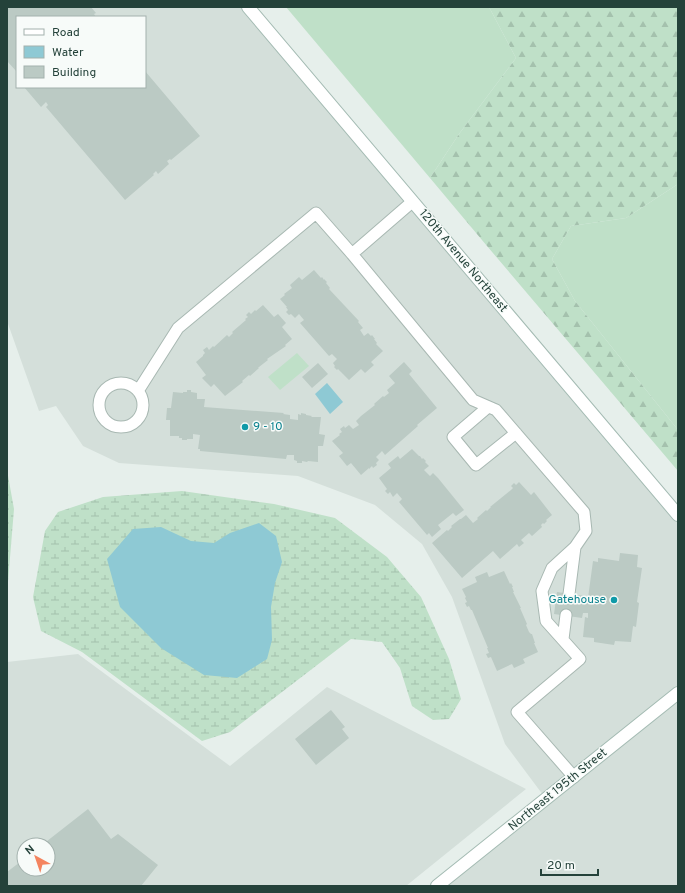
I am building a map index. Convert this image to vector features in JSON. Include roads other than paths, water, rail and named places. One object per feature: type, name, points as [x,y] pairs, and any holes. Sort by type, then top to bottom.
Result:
[{"type":"main road","name":"120th Avenue Northeast","points":[[248,7],[678,515]]},
{"type":"main road","name":"Northeast 195th Street","points":[[437,886],[678,693]]},
{"type":"lane","points":[[352,254],[412,202]]},
{"type":"lane","points":[[138,391],[178,328],[316,213],[352,254],[473,400],[496,410],[584,512],[586,531],[576,547],[552,568],[542,591],[546,621],[580,659],[517,712],[574,777]]},
{"type":"lane","points":[[488,407],[453,437],[476,465],[516,433]]},
{"type":"lane","points":[[569,594],[576,547]]},
{"type":"lane","points":[[563,639],[566,615]]},
{"type":"water","points":[[327,383],[343,402],[330,414],[315,394]]},
{"type":"water","points":[[259,523],[276,536],[282,562],[275,583],[271,607],[272,640],[267,659],[237,678],[204,675],[161,648],[120,607],[107,559],[133,529],[161,527],[191,541],[214,543],[230,533]]},
{"type":"place","name":"9 - 10","points":[[245,427]]},
{"type":"place","name":"Gatehouse","points":[[614,600]]}]
